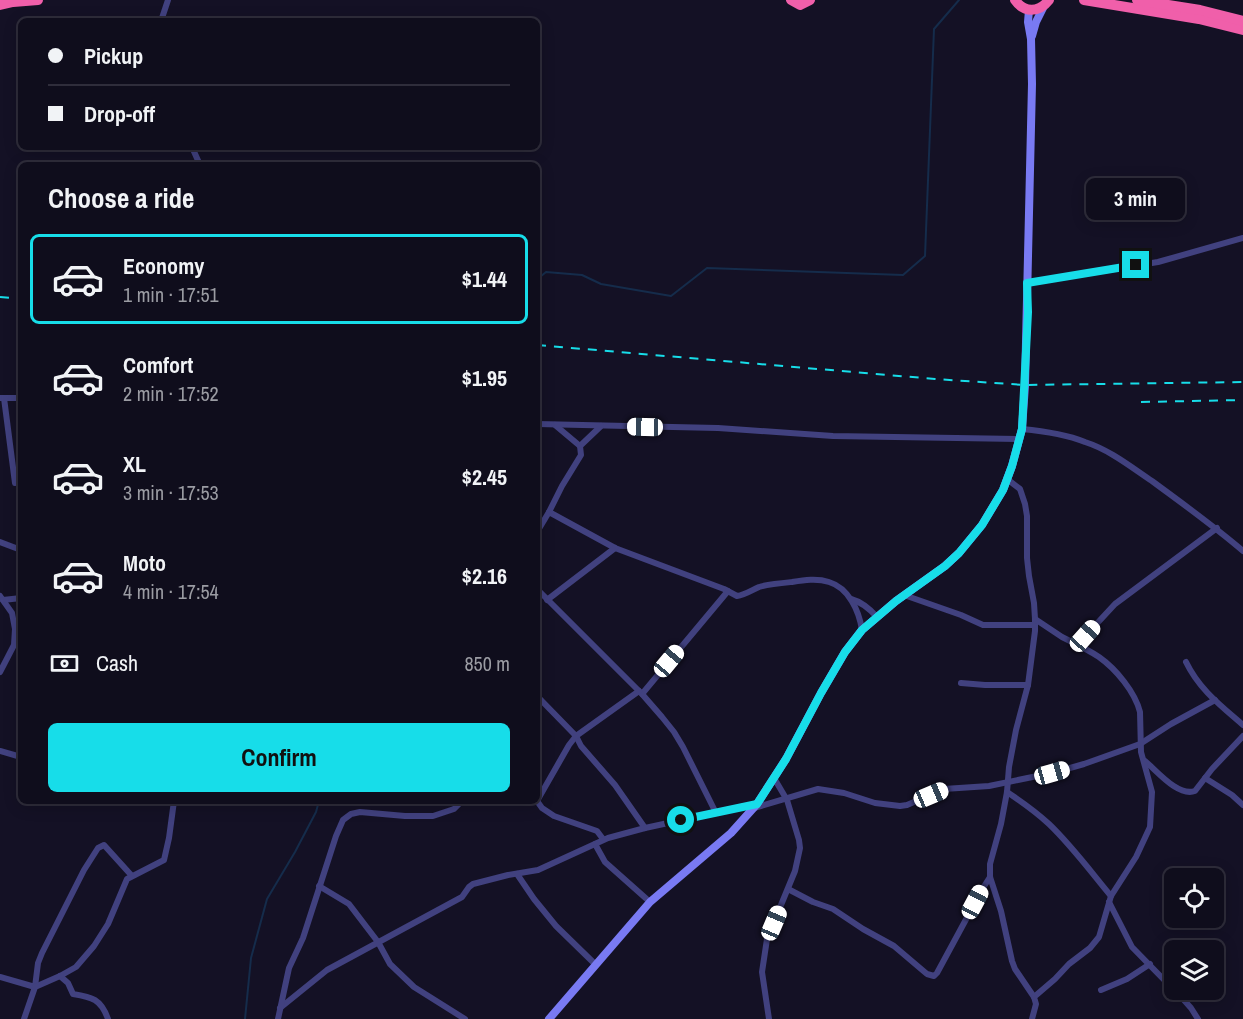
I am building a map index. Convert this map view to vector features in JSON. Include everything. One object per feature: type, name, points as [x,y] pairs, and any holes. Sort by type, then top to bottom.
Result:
[{"type":"highway","points":[[0,5],[16,1],[38,0]]},
{"type":"highway","points":[[791,0],[800,4],[810,0]]},
{"type":"highway","points":[[1084,0],[1199,19],[1243,30]]},
{"type":"highway","points":[[1137,0],[1200,10],[1243,21]]},
{"type":"highway","points":[[1018,4],[1036,10],[1048,2]]},
{"type":"street","points":[[162,18],[168,0]]},
{"type":"street","points":[[1031,39],[1036,22],[1048,2]]},
{"type":"street","points":[[551,1018],[650,902],[731,833],[755,806],[774,778],[845,652],[862,630],[904,595],[945,566],[971,540],[993,508],[1007,479],[1022,429],[1027,333],[1031,39],[1028,22],[1018,4]]},
{"type":"street","points":[[1027,283],[1158,262],[1243,238]]},
{"type":"street","points":[[15,483],[2,398],[18,398]]},
{"type":"street","points":[[540,424],[718,428],[833,436],[1020,439]]},
{"type":"street","points":[[540,527],[561,486],[582,453],[580,446],[555,424]]},
{"type":"street","points":[[580,446],[601,426]]},
{"type":"street","points":[[1022,429],[1064,436],[1099,447],[1120,459],[1217,528],[1243,551]]},
{"type":"street","points":[[1007,479],[1020,489],[1025,504],[1027,558],[1035,622],[1028,685],[1014,739],[1002,824],[991,859],[990,877],[1001,910],[1012,961],[1034,997],[1036,1004],[1032,1019]]},
{"type":"street","points":[[549,512],[615,548],[737,596],[759,587],[812,579],[830,582],[841,588],[851,599],[859,613],[862,630]]},
{"type":"street","points":[[1077,645],[1115,604],[1217,528]]},
{"type":"street","points":[[0,542],[18,549]]},
{"type":"street","points":[[548,600],[615,548]]},
{"type":"street","points":[[540,794],[576,736],[640,693],[728,591]]},
{"type":"street","points":[[540,592],[640,693],[674,732],[716,813]]},
{"type":"street","points":[[904,595],[961,615],[979,624],[1035,622],[1104,662],[1130,692],[1140,712],[1142,758],[1152,790],[1150,827],[1136,857],[1110,899],[1099,937],[1083,955],[1069,964],[1034,997]]},
{"type":"street","points":[[1,598],[18,598]]},
{"type":"street","points":[[0,672],[14,645],[15,629],[12,613],[1,598]]},
{"type":"street","points":[[851,599],[866,606],[877,617]]},
{"type":"street","points":[[1186,662],[1199,684],[1243,724]]},
{"type":"street","points":[[961,683],[1028,685]]},
{"type":"street","points":[[540,699],[576,736],[581,746],[615,785],[645,828]]},
{"type":"street","points":[[280,1008],[327,970],[462,897],[473,884],[538,870],[603,839],[645,828],[787,800],[818,789],[844,793],[875,803],[900,806],[944,789],[1009,783],[1084,764],[1140,744],[1215,700]]},
{"type":"street","points":[[1142,758],[1173,786],[1183,792],[1191,793],[1243,736]]},
{"type":"street","points":[[0,745],[2,751],[18,756]]},
{"type":"street","points":[[769,1019],[762,972],[766,939],[795,871],[800,848],[787,800],[774,778]]},
{"type":"street","points":[[1205,778],[1243,805]]},
{"type":"street","points":[[1152,790],[1161,782],[1173,786]]},
{"type":"street","points":[[1007,792],[1050,825],[1085,865],[1110,899],[1132,947],[1164,979]]},
{"type":"street","points":[[0,977],[35,987],[76,967],[94,946],[108,924],[127,879],[164,860],[174,804]]},
{"type":"street","points":[[278,1019],[289,969],[303,938],[343,820],[351,814],[360,812],[433,816],[454,809],[459,804]]},
{"type":"street","points":[[539,804],[554,816],[597,831],[603,839]]},
{"type":"street","points":[[595,844],[605,862],[650,902]]},
{"type":"street","points":[[24,1019],[35,987],[38,963],[42,953],[84,870],[98,848],[104,845],[132,876]]},
{"type":"street","points":[[516,874],[556,926],[596,965]]},
{"type":"street","points":[[788,889],[833,909],[863,930],[894,946],[927,974],[934,976],[990,877]]},
{"type":"street","points":[[319,886],[349,904],[378,942],[390,964],[414,987],[465,1019]]},
{"type":"street","points":[[1101,990],[1132,976],[1150,964]]},
{"type":"street","points":[[60,976],[68,983],[73,994],[86,995],[98,1003],[108,1019]]},
{"type":"street","points":[[1184,1000],[1198,1019]]},
{"type":"waterway","points":[[540,277],[546,272],[582,275],[601,284],[671,296],[707,268],[903,275],[925,256],[934,29],[959,0]]},
{"type":"waterway","points":[[245,1019],[251,958],[267,899],[295,852],[318,804]]},
{"type":"railway","points":[[0,297],[18,299]]},
{"type":"railway","points":[[540,345],[1025,385],[1243,382]]},
{"type":"railway","points":[[1141,402],[1243,400]]},
{"type":"route","points":[[681,820],[757,804],[786,759],[845,652],[862,630],[959,553],[993,508],[1012,466],[1022,429],[1028,312],[1027,283],[1136,265]]}]
